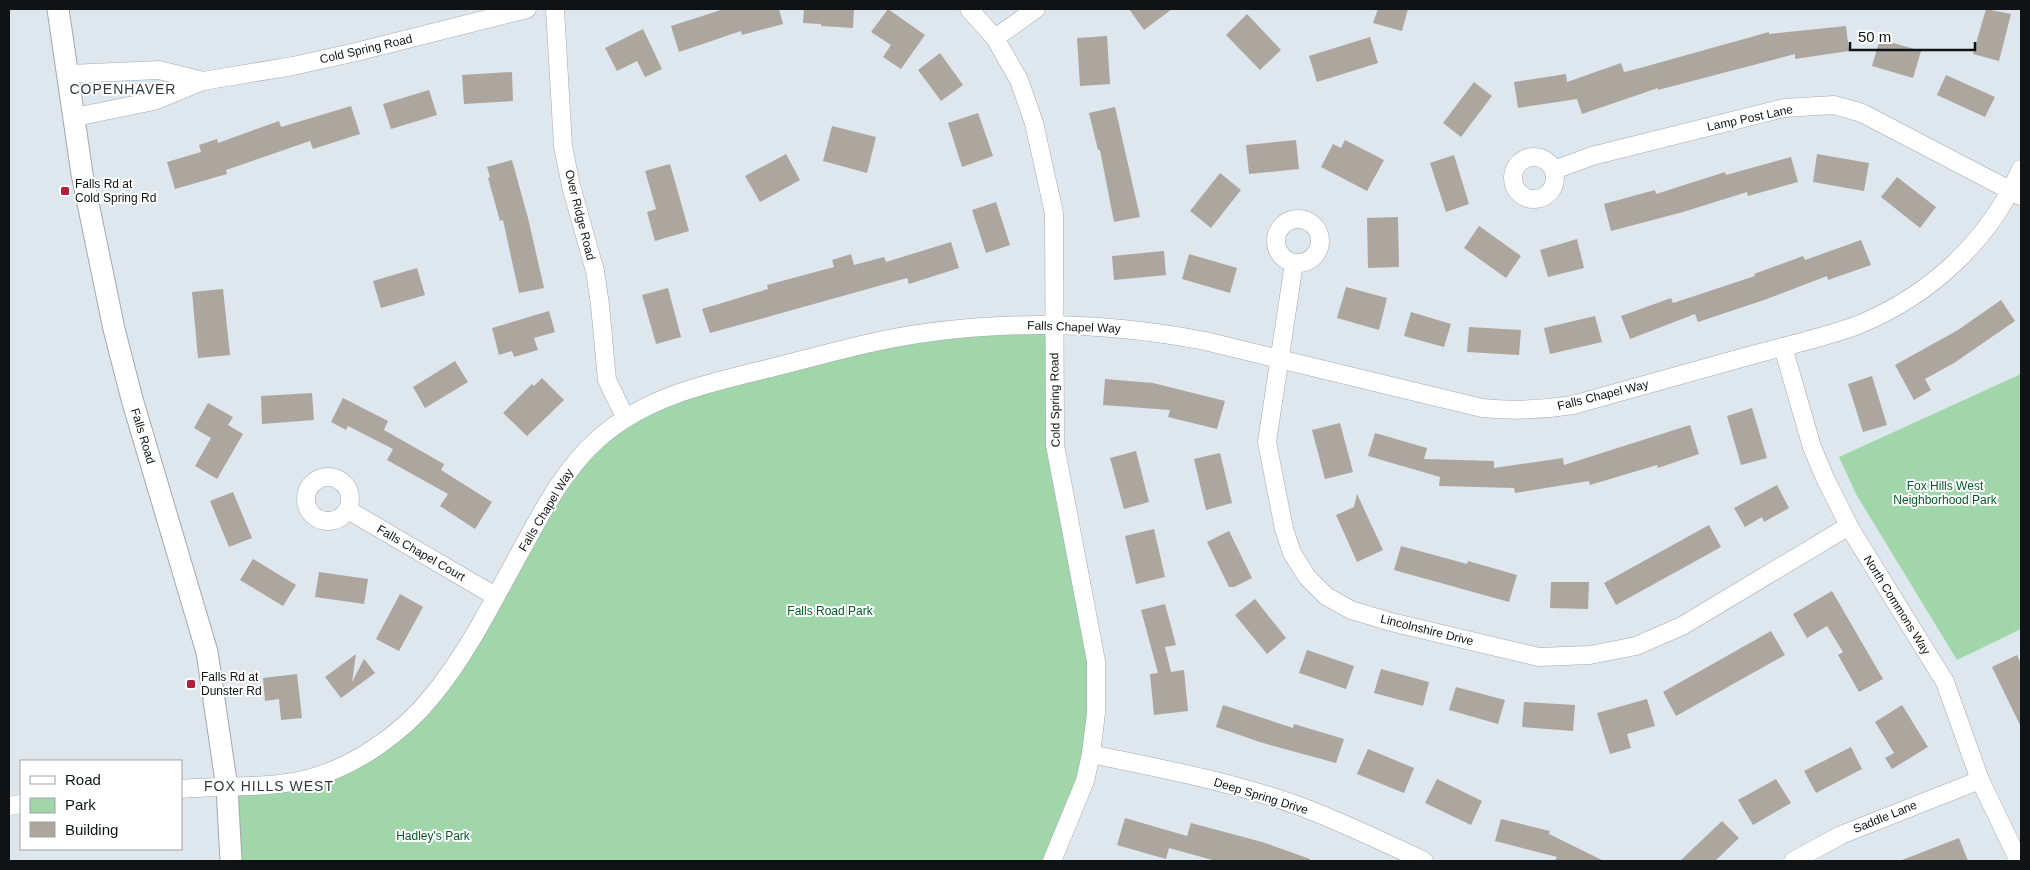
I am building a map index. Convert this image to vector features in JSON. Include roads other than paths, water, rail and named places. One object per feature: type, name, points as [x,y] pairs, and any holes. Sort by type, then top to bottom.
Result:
[{"type":"main road","name":"Falls Road","points":[[58,9],[69,74],[82,174],[114,329],[132,399],[207,652],[228,788],[232,861]]},
{"type":"street","name":"Cold Spring Road","points":[[75,117],[154,101],[203,81],[293,66],[528,9]]},
{"type":"street","name":"Over Ridge Road","points":[[555,9],[563,146],[571,186],[595,271],[607,380],[625,417]]},
{"type":"street","name":"Cold Spring Road","points":[[969,9],[995,38],[1012,65],[1028,102],[1050,187],[1054,213],[1055,445],[1096,661],[1096,713],[1091,754],[1085,781],[1052,861]]},
{"type":"street","points":[[995,38],[1036,9]]},
{"type":"street","name":"Cold Spring Road","points":[[69,74],[159,70],[203,81]]},
{"type":"street","name":"Lamp Post Lane","points":[[1554,170],[1592,156],[1784,108],[1834,106],[1862,113],[2016,194]]},
{"type":"street","name":"Falls Chapel Way","points":[[182,789],[263,787],[322,775],[341,768],[381,743],[424,706],[436,692],[574,464],[597,440],[625,417],[662,399],[701,385],[886,340],[923,333],[1053,324],[1163,333],[1482,408],[1510,411],[1542,410],[1573,405],[1783,347],[1856,325],[1887,312],[1916,295],[1945,273],[1970,249],[1996,215],[2016,194],[2021,169]]},
{"type":"street","name":"Lincolnshire Drive","points":[[1294,263],[1267,442],[1284,529],[1292,553],[1307,577],[1326,596],[1351,610],[1391,622],[1539,657],[1590,655],[1636,646],[1682,626],[1849,526]]},
{"type":"street","name":"North Commons Way","points":[[1783,347],[1812,447],[1825,478],[1849,526],[1945,682],[1980,780],[2019,861]]},
{"type":"street","name":"Falls Chapel Court","points":[[348,510],[495,596]]},
{"type":"street","name":"Deep Spring Drive","points":[[1091,754],[1200,777],[1300,807],[1361,831],[1424,861]]},
{"type":"street","name":"Saddle Lane","points":[[1793,861],[1841,834],[1980,780]]},
{"type":"place","name":"Falls Rd at Cold Spring Rd","points":[[65,191]]},
{"type":"place","name":"Falls Rd at Dunster Rd","points":[[191,684]]},
{"type":"district","name":"COPENHAVER","points":[[123,89]]},
{"type":"district","name":"FOX HILLS WEST","points":[[269,786]]},
{"type":"park label","name":"Fox Hills West Neighborhood Park","points":[[1945,493]]},
{"type":"park label","name":"Falls Road Park","points":[[830,611]]},
{"type":"park label","name":"Hadley's Park","points":[[433,836]]}]
